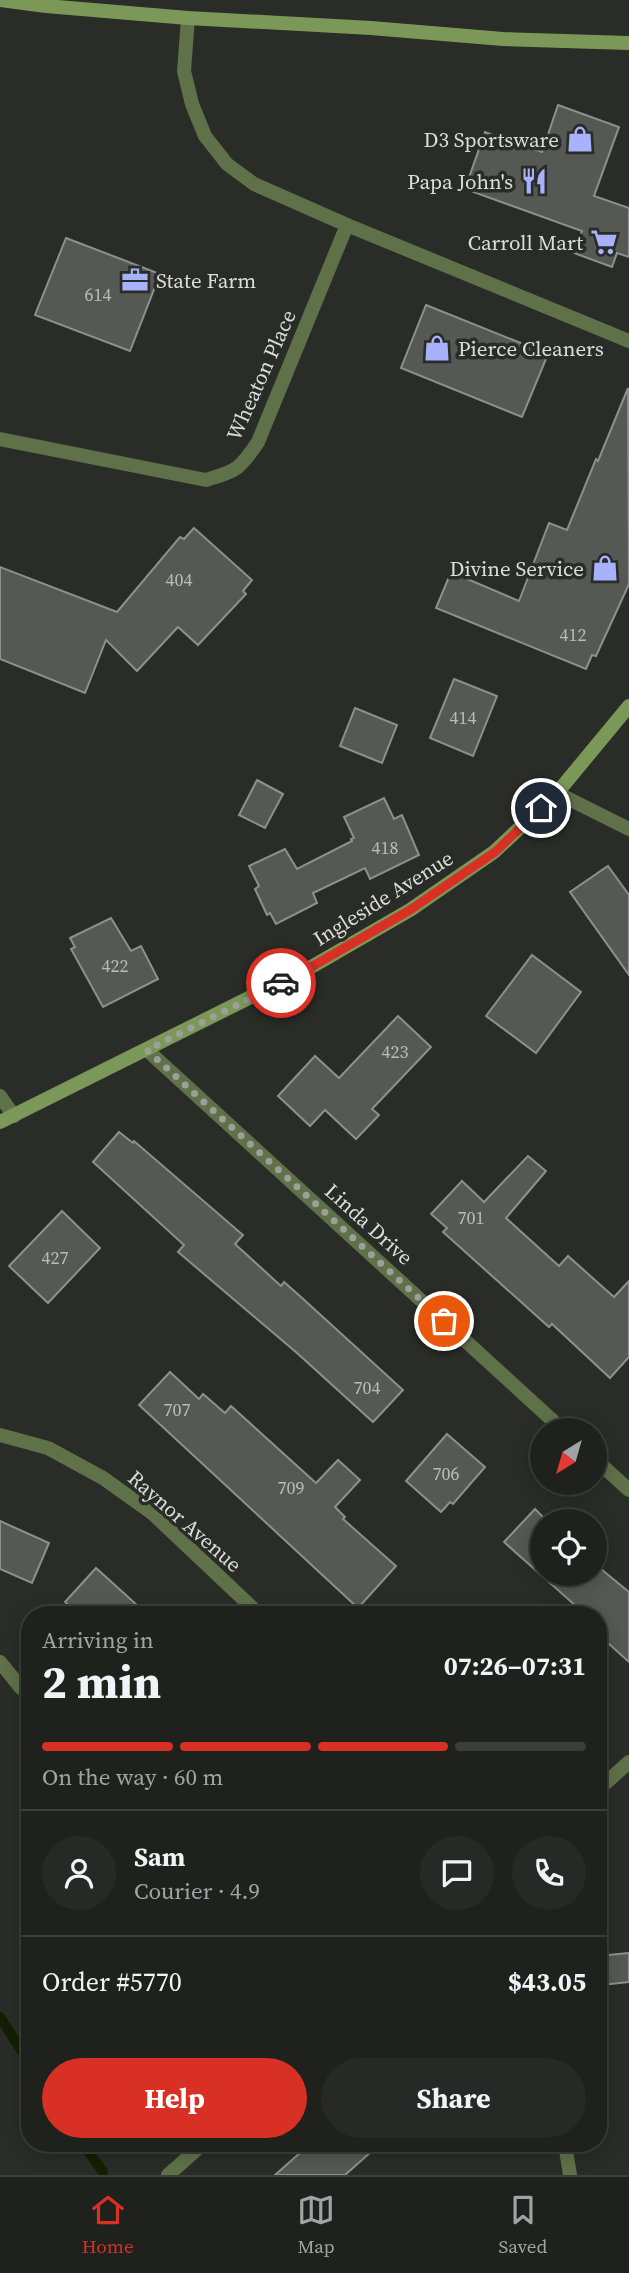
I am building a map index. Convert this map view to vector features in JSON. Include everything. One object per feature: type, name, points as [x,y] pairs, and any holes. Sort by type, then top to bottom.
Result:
[{"type":"main road","points":[[0,0],[188,18],[503,38],[629,43]]},
{"type":"main road","name":"Ingleside Avenue","points":[[7,1119],[313,966],[410,910],[495,852],[557,793],[629,706]]},
{"type":"street","points":[[188,18],[184,71],[192,104],[205,136],[228,164],[254,184],[629,341]]},
{"type":"street","name":"Wheaton Place","points":[[0,439],[206,480],[243,465],[258,442],[347,225]]},
{"type":"street","points":[[557,793],[629,829]]},
{"type":"street","name":"Linda Drive","points":[[147,1050],[550,1418]]},
{"type":"street","points":[[0,1097],[7,1119]]},
{"type":"street","name":"Raynor Avenue","points":[[0,1435],[48,1448],[103,1478],[152,1513],[250,1606]]},
{"type":"street","points":[[607,1470],[629,1490]]},
{"type":"street","points":[[0,1662],[21,1688]]},
{"type":"street","points":[[607,1782],[629,1762]]},
{"type":"street","points":[[168,2175],[194,2152]]},
{"type":"street","points":[[566,2152],[570,2175]]},
{"type":"building","points":[[558,105],[619,127],[594,196],[629,208],[629,257],[617,253],[612,267],[574,253],[582,231],[465,189],[485,132],[542,152]]},
{"type":"building","points":[[66,238],[160,274],[130,351],[35,315]]},
{"type":"building","points":[[426,305],[548,354],[522,417],[401,368]]},
{"type":"building","points":[[628,388],[629,584],[596,656],[592,655],[586,669],[436,608],[451,572],[519,601],[549,523],[567,530]]},
{"type":"building","points":[[194,528],[252,580],[243,591],[246,594],[198,645],[178,627],[137,671],[106,640],[85,693],[0,659],[0,567],[117,612],[180,537],[184,539]]},
{"type":"building","points":[[454,679],[497,696],[473,756],[430,738]]},
{"type":"building","points":[[355,708],[397,725],[382,763],[340,746]]},
{"type":"building","points":[[257,780],[283,794],[265,828],[239,815]]},
{"type":"building","points":[[384,798],[394,819],[402,815],[419,855],[370,879],[365,868],[313,893],[317,903],[276,924],[270,913],[267,915],[255,889],[259,886],[249,866],[285,849],[297,869],[352,841],[354,838],[344,817]]},
{"type":"building","points":[[608,866],[629,895],[629,975],[570,892]]},
{"type":"building","points":[[111,918],[131,951],[141,946],[158,979],[103,1007],[71,949],[75,947],[70,938]]},
{"type":"building","points":[[532,955],[581,992],[536,1053],[486,1016]]},
{"type":"building","points":[[398,1016],[431,1047],[372,1109],[379,1115],[356,1139],[325,1110],[310,1126],[278,1096],[315,1056],[339,1078]]},
{"type":"building","points":[[119,1132],[133,1143],[134,1141],[243,1235],[235,1244],[281,1286],[284,1282],[403,1390],[373,1422],[178,1252],[184,1245],[93,1162]]},
{"type":"building","points":[[528,1156],[546,1171],[506,1218],[559,1266],[568,1256],[614,1297],[629,1281],[629,1357],[610,1378],[552,1324],[549,1327],[443,1232],[447,1228],[431,1214],[462,1181],[484,1202]]},
{"type":"building","points":[[62,1211],[100,1248],[48,1303],[9,1266]]},
{"type":"building","points":[[170,1372],[199,1399],[203,1394],[225,1413],[231,1406],[316,1483],[338,1460],[360,1480],[335,1507],[345,1517],[343,1519],[396,1566],[360,1606],[356,1606],[139,1405]]},
{"type":"building","points":[[447,1434],[485,1467],[453,1504],[450,1502],[441,1512],[406,1481]]},
{"type":"building","points":[[530,1514],[530,1565],[504,1542]]},
{"type":"building","points":[[0,1521],[49,1543],[32,1583],[0,1569]]},
{"type":"building","points":[[96,1568],[138,1606],[70,1606],[65,1602]]},
{"type":"building","points":[[607,1574],[629,1592],[629,1662],[607,1642],[607,1606],[576,1606],[553,1586],[607,1586]]},
{"type":"building","points":[[629,1953],[629,1982],[607,1984],[607,1955]]},
{"type":"building","points":[[301,2152],[371,2152],[345,2175],[275,2175]]},
{"type":"waterway","points":[[0,2017],[21,2050]]},
{"type":"waterway","points":[[89,2152],[103,2172]]},
{"type":"way so far","points":[[281,983],[147,1050],[444,1321]]},
{"type":"place","name":"D3 Sportsware","points":[[580,139]]},
{"type":"place","name":"Papa John's","points":[[534,181]]},
{"type":"place","name":"Carroll Mart","points":[[604,242]]},
{"type":"place","name":"State Farm","points":[[135,280]]},
{"type":"place","name":"Pierce Cleaners","points":[[437,348]]},
{"type":"place","name":"Divine Service","points":[[605,568]]},
{"type":"route","points":[[281,983],[410,910],[495,852],[541,808]]}]
